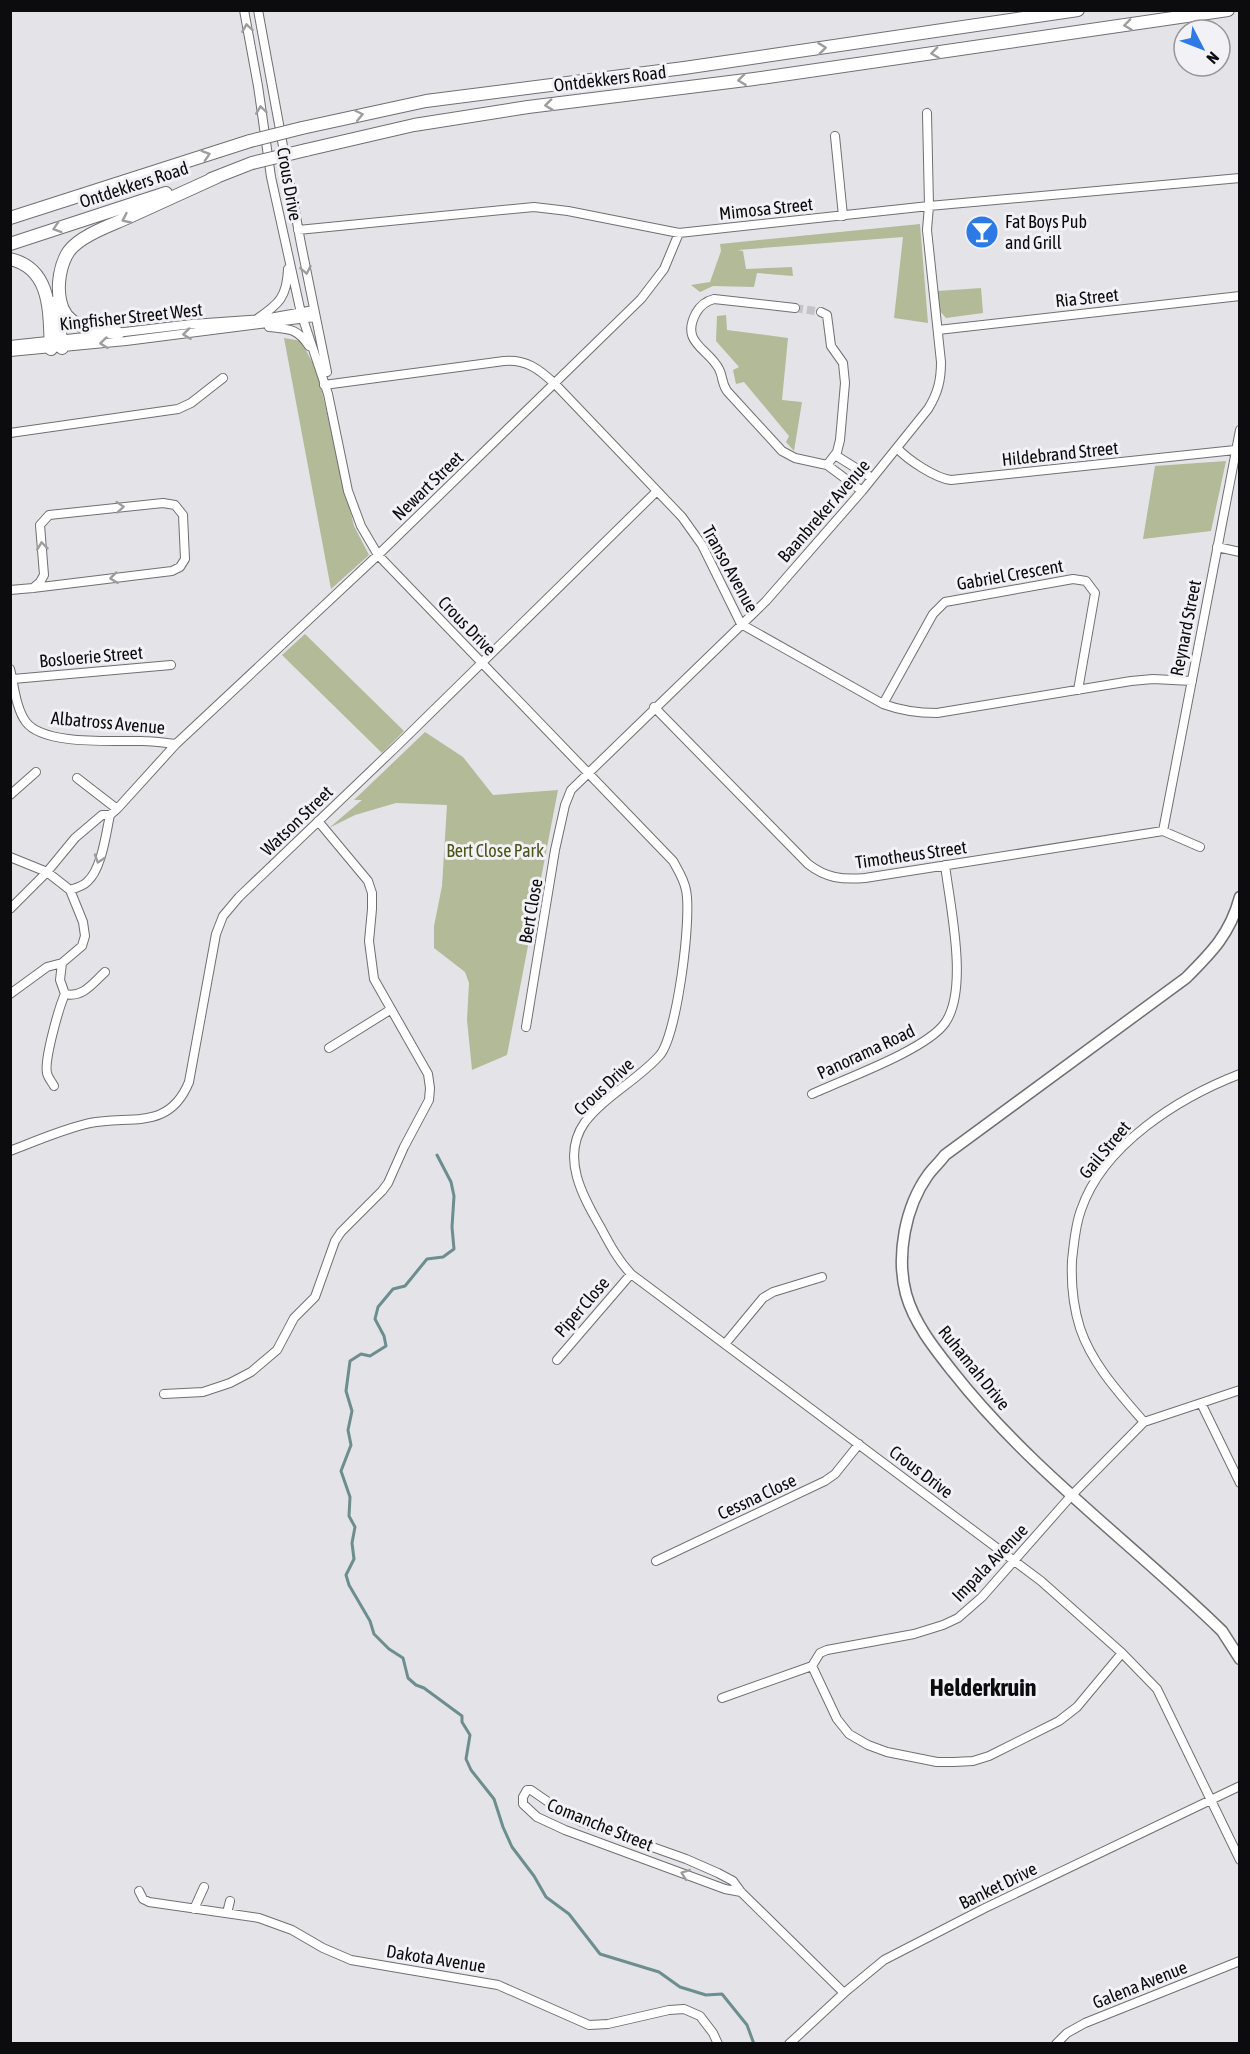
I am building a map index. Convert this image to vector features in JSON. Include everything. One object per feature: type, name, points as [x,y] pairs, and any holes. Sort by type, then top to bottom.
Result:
[{"type":"main road","name":"Ontdekkers Road","points":[[10,218],[250,141],[426,101],[684,68],[1078,10]]},
{"type":"main road","name":"Ontdekkers Road","points":[[10,244],[217,177],[252,163],[414,125],[754,79],[1228,10]]},
{"type":"main road","points":[[1203,14],[1239,15]]},
{"type":"main road","points":[[56,344],[54,284],[58,267],[69,251],[97,231],[217,177]]},
{"type":"main road","points":[[69,251],[61,273],[59,288],[61,306],[65,314],[72,322],[86,329],[118,333]]},
{"type":"main road","points":[[10,259],[36,272],[42,283],[56,344]]},
{"type":"street","name":"Crous Drive","points":[[244,10],[271,177],[288,258],[302,316],[327,385]]},
{"type":"street","name":"Crous Drive","points":[[258,10],[328,394],[348,491],[361,526],[378,555],[589,772],[672,861],[684,882],[687,901],[682,965],[672,1025],[666,1046],[652,1063],[595,1112],[579,1132],[574,1164],[580,1188],[618,1259],[631,1274],[1041,1581],[1122,1653],[1157,1689],[1212,1800]]},
{"type":"street","name":"Baanbreker Avenue","points":[[589,772],[766,601],[862,491],[928,409],[937,394],[941,370],[927,230],[929,206],[927,113]]},
{"type":"street","points":[[836,136],[843,216]]},
{"type":"street","name":"Mimosa Street","points":[[298,230],[534,207],[568,211],[679,233],[929,206],[1239,178]]},
{"type":"street","name":"Newart Street","points":[[10,909],[47,873],[75,837],[102,815],[110,815],[117,809],[176,744],[378,555],[555,384],[656,282],[670,257],[679,233]]},
{"type":"street","points":[[255,322],[276,306],[284,294],[288,258]]},
{"type":"street","name":"Ria Street","points":[[938,330],[1239,296]]},
{"type":"street","points":[[795,308],[714,298],[699,308],[694,315],[690,330],[698,346],[719,368],[722,383],[727,391],[782,451],[795,458],[827,465],[862,491]]},
{"type":"street","points":[[821,312],[827,315],[831,346],[844,367],[845,383],[840,440],[827,465]]},
{"type":"street","name":"Kingfisher Street West","points":[[10,345],[56,344],[314,314]]},
{"type":"street","name":"Kingfisher Street West","points":[[10,352],[118,333],[192,324],[255,322],[291,329],[299,334],[320,366]]},
{"type":"street","name":"Transo Avenue","points":[[327,385],[516,360],[530,364],[555,384],[682,517],[702,545],[741,624],[883,704],[917,713],[937,712],[1153,679],[1191,681]]},
{"type":"street","points":[[10,433],[178,409],[191,403],[223,378]]},
{"type":"street","name":"Reynard Street","points":[[1163,831],[1239,430]]},
{"type":"street","name":"Hildebrand Street","points":[[897,448],[905,457],[942,478],[951,480],[1235,450]]},
{"type":"street","points":[[834,455],[872,478]]},
{"type":"street","name":"Watson Street","points":[[10,1151],[90,1124],[156,1117],[179,1100],[189,1082],[216,934],[220,922],[238,897],[657,491]]},
{"type":"street","points":[[10,590],[33,588],[172,572],[184,562],[183,515],[170,503],[53,514],[46,517],[40,525],[44,574],[33,588]]},
{"type":"street","points":[[1217,547],[1239,552]]},
{"type":"street","name":"Gabriel Crescent","points":[[883,704],[933,614],[945,602],[1073,579],[1086,581],[1095,593],[1078,690]]},
{"type":"street","name":"Bosloerie Street","points":[[13,679],[171,665]]},
{"type":"street","name":"Albatross Avenue","points":[[10,669],[25,720],[30,727],[40,733],[73,739],[176,744]]},
{"type":"street","name":"Timotheus Street","points":[[654,707],[808,864],[818,872],[831,877],[845,880],[1163,831]]},
{"type":"street","points":[[10,795],[36,772]]},
{"type":"street","name":"Bert Close","points":[[526,1027],[565,804],[576,783],[589,772]]},
{"type":"street","points":[[77,778],[117,809]]},
{"type":"street","points":[[70,890],[85,884],[96,870],[105,842],[110,815]]},
{"type":"street","points":[[164,1394],[203,1392],[217,1388],[251,1372],[271,1355],[280,1345],[294,1318],[315,1297],[335,1241],[341,1232],[388,1183],[429,1100],[428,1074],[374,979],[369,941],[372,909],[371,887],[318,821]]},
{"type":"street","points":[[1163,831],[1200,847]]},
{"type":"street","points":[[10,857],[47,873],[70,890],[83,922],[85,936],[82,946],[62,963],[47,967],[10,994]]},
{"type":"street","name":"Panorama Road","points":[[812,1094],[920,1046],[938,1032],[950,1016],[958,987],[945,865]]},
{"type":"street","name":"Ruhamah Drive","points":[[1239,897],[1235,916],[1227,931],[1217,946],[1192,972],[945,1155],[928,1174],[911,1209],[904,1239],[903,1271],[906,1292],[920,1324],[970,1394],[1071,1496],[1210,1620],[1226,1637],[1239,1659]]},
{"type":"street","points":[[54,1086],[48,1075],[47,1065],[59,1007],[65,994],[60,981],[62,963]]},
{"type":"street","points":[[65,994],[78,995],[105,972]]},
{"type":"street","points":[[329,1048],[390,1010]]},
{"type":"street","name":"Gail Street","points":[[1144,1422],[1111,1384],[1080,1329],[1073,1298],[1071,1274],[1080,1211],[1092,1186],[1109,1163],[1142,1128],[1191,1098],[1239,1074]]},
{"type":"street","name":"Piper Close","points":[[557,1360],[631,1274]]},
{"type":"street","points":[[724,1344],[763,1298],[773,1292],[822,1276]]},
{"type":"street","points":[[1144,1422],[1239,1390]]},
{"type":"street","points":[[1201,1403],[1239,1483]]},
{"type":"street","name":"Impala Avenue","points":[[722,1698],[812,1666],[820,1653],[827,1650],[914,1634],[958,1618],[982,1597],[1071,1496],[1144,1422]]},
{"type":"street","name":"Cessna Close","points":[[656,1561],[830,1478],[859,1444]]},
{"type":"street","points":[[812,1666],[837,1719],[849,1734],[868,1745],[887,1752],[937,1762],[954,1762],[974,1761],[989,1756],[1059,1721],[1077,1707],[1122,1653]]},
{"type":"street","name":"Banket Drive","points":[[789,2043],[844,1993],[897,1952],[1239,1786]]},
{"type":"street","name":"Comanche Street","points":[[741,1892],[724,1889],[564,1830],[530,1812],[524,1804],[524,1794],[527,1790],[531,1790],[567,1815],[582,1822],[718,1873],[733,1881],[741,1892],[844,1993]]},
{"type":"street","points":[[1212,1800],[1239,1860]]},
{"type":"street","points":[[194,1909],[204,1887]]},
{"type":"street","name":"Dakota Avenue","points":[[139,1891],[141,1897],[149,1902],[259,1918],[292,1930],[323,1948],[351,1960],[498,1985],[589,2025],[608,2025],[669,2010],[692,2011],[707,2024],[718,2043]]},
{"type":"street","points":[[226,1913],[230,1901]]},
{"type":"street","name":"Galena Avenue","points":[[1056,2043],[1067,2033],[1085,2023],[1239,1961]]},
{"type":"green space","points":[[920,224],[928,323],[894,318],[903,237],[738,250],[743,251],[746,269],[792,267],[793,276],[757,273],[754,287],[713,286],[700,292],[691,285],[710,282],[721,251],[720,244]]},
{"type":"green space","points":[[981,288],[983,313],[946,318],[938,309],[938,291]]},
{"type":"green space","points":[[726,315],[727,330],[788,338],[782,400],[802,402],[794,451],[786,442],[789,436],[744,382],[736,384],[733,370],[739,367],[716,341],[717,316]]},
{"type":"green space","points":[[284,338],[301,341],[317,371],[354,526],[369,555],[331,589]]},
{"type":"green space","points":[[1226,461],[1211,531],[1143,539],[1155,466]]},
{"type":"green space","points":[[305,634],[404,731],[382,753],[282,655]]},
{"type":"green space","name":"Bert Close Park","points":[[425,732],[463,757],[493,795],[558,790],[507,1055],[472,1070],[467,1020],[469,983],[465,972],[434,948],[434,926],[442,886],[447,805],[396,803],[355,815],[329,828],[362,800],[354,800]]},
{"type":"waterway","points":[[437,1155],[451,1182],[454,1196],[452,1227],[454,1249],[443,1257],[427,1259],[405,1286],[393,1289],[378,1307],[375,1319],[384,1336],[386,1346],[370,1356],[361,1354],[350,1361],[346,1391],[352,1411],[348,1430],[351,1445],[341,1471],[350,1497],[349,1516],[355,1527],[352,1543],[354,1559],[346,1575],[349,1585],[370,1621],[374,1634],[389,1649],[403,1658],[408,1678],[462,1716],[462,1722],[470,1735],[466,1759],[471,1770],[494,1799],[512,1847],[534,1876],[546,1897],[569,1914],[600,1954],[659,1972],[680,1987],[706,1995],[722,1994],[747,2025],[754,2044]]},
{"type":"tunnel","points":[[795,308],[821,312]]},
{"type":"place","name":"Fat Boys Pub and Grill","points":[[982,232]]},
{"type":"district","name":"Helderkruin","points":[[983,1688]]}]
